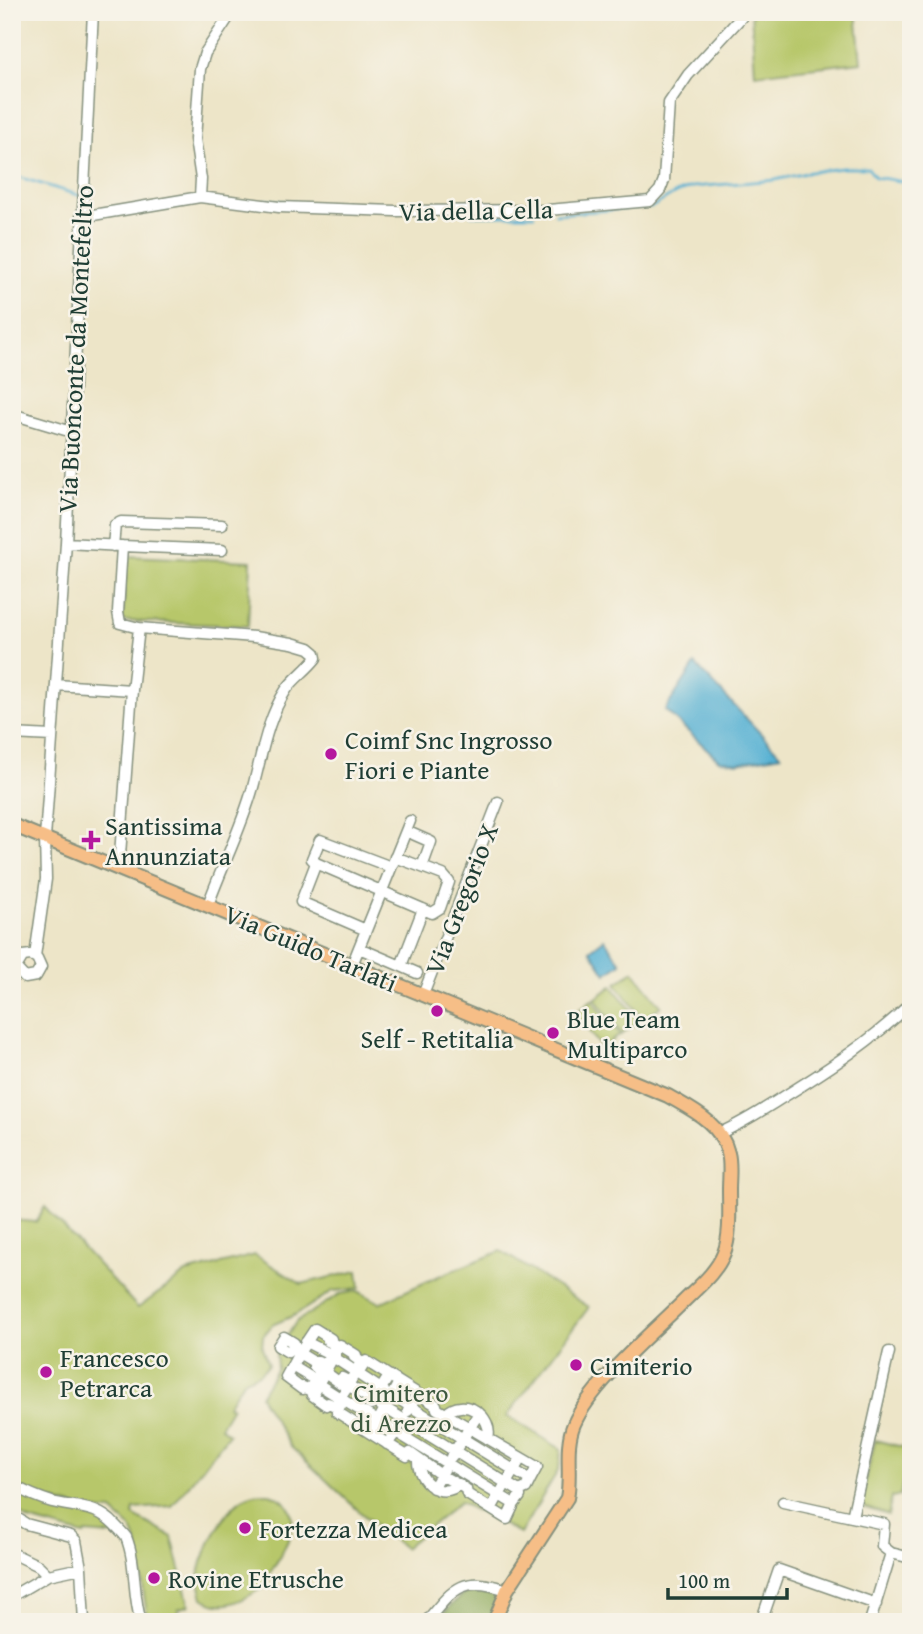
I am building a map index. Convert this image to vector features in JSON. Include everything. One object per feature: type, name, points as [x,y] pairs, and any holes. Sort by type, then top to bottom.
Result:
[{"type":"main road","name":"Via Guido Tarlati","points":[[12,825],[609,1072]]},
{"type":"main road","points":[[458,1009],[496,1018],[544,1038],[702,1115],[720,1133],[729,1154],[729,1214],[724,1253],[707,1279],[620,1364],[586,1404],[574,1426],[569,1450],[570,1483],[567,1498],[507,1590],[494,1622]]},
{"type":"main road","points":[[492,1024],[543,1041],[544,1038]]},
{"type":"street","name":"Via Buonconte da Montefeltro","points":[[35,956],[46,878],[46,838],[66,543],[93,12]]},
{"type":"street","points":[[200,197],[201,179],[195,139],[200,69],[205,53],[232,12]]},
{"type":"street","name":"Via della Cella","points":[[81,217],[200,197],[279,207],[396,211],[535,211],[650,201],[660,190],[664,180],[669,103],[688,75],[746,12]]},
{"type":"street","points":[[12,414],[72,432]]},
{"type":"street","points":[[208,905],[252,788],[266,733],[285,692],[291,683],[304,674],[316,658],[315,653],[309,648],[292,643],[254,637],[139,628],[120,623],[115,526],[121,522],[222,525]]},
{"type":"street","points":[[66,543],[222,550]]},
{"type":"street","points":[[119,869],[139,628]]},
{"type":"street","points":[[56,685],[132,690]]},
{"type":"street","points":[[12,734],[52,736]]},
{"type":"street","name":"Via Gregorio X","points":[[424,995],[498,802]]},
{"type":"street","points":[[352,965],[410,821]]},
{"type":"street","points":[[405,831],[431,842],[422,867]]},
{"type":"street","points":[[320,841],[393,862],[422,867],[443,875],[449,882],[440,908],[432,913],[312,859],[320,841]]},
{"type":"street","points":[[316,863],[301,902],[366,930]]},
{"type":"street","points":[[401,966],[423,909]]},
{"type":"street","points":[[359,948],[417,974]]},
{"type":"street","points":[[23,956],[35,956],[41,967],[33,978],[22,976],[14,965],[23,956]]},
{"type":"street","points":[[720,1133],[739,1125],[820,1075],[870,1040],[911,1003]]},
{"type":"street","points":[[314,1329],[336,1345],[325,1372],[309,1390],[303,1387],[302,1390],[286,1377],[296,1350],[306,1342],[314,1329]]},
{"type":"street","points":[[306,1342],[332,1356]]},
{"type":"street","points":[[296,1350],[315,1363],[314,1366],[320,1371],[312,1395],[326,1405],[328,1403],[335,1406],[351,1387],[361,1362],[354,1357],[356,1354],[340,1345],[324,1365],[318,1361],[315,1363]]},
{"type":"street","points":[[852,1517],[889,1352]]},
{"type":"street","points":[[340,1381],[342,1378],[350,1382],[366,1362],[417,1393],[445,1414],[537,1467],[526,1488],[519,1491]]},
{"type":"street","points":[[325,1372],[347,1388],[337,1412],[407,1456],[410,1453],[463,1487],[467,1494],[508,1519],[520,1496],[519,1491]]},
{"type":"street","points":[[357,1373],[530,1480]]},
{"type":"street","points":[[359,1426],[389,1376]]},
{"type":"street","points":[[370,1433],[399,1382]]},
{"type":"street","points":[[351,1387],[519,1491]]},
{"type":"street","points":[[387,1444],[417,1393]]},
{"type":"street","points":[[342,1399],[514,1504]]},
{"type":"street","points":[[461,1406],[479,1413],[487,1426],[490,1440],[487,1454],[473,1479],[463,1487],[445,1490],[433,1488],[419,1474],[418,1459],[428,1451],[435,1439],[438,1424],[454,1407],[461,1406]]},
{"type":"street","points":[[433,1488],[479,1413]]},
{"type":"street","points":[[435,1439],[448,1430]]},
{"type":"street","points":[[491,1509],[522,1458]]},
{"type":"street","points":[[12,1485],[54,1503],[87,1507],[109,1518],[125,1535],[141,1622]]},
{"type":"street","points":[[783,1502],[884,1524],[882,1546],[891,1552],[911,1558]]},
{"type":"street","points":[[12,1515],[26,1524],[71,1536],[76,1541],[81,1568],[83,1622]]},
{"type":"street","points":[[870,1622],[891,1552]]},
{"type":"street","points":[[12,1553],[40,1566],[48,1575]]},
{"type":"street","points":[[12,1596],[48,1575],[81,1568]]},
{"type":"street","points":[[762,1622],[779,1570],[876,1604]]},
{"type":"street","points":[[426,1622],[446,1597],[468,1584],[486,1583],[507,1590]]},
{"type":"green space","points":[[751,12],[856,12],[861,62],[755,74]]},
{"type":"green space","points":[[125,556],[251,561],[248,626],[123,621]]},
{"type":"green space","points":[[633,971],[661,1006],[643,1019],[616,984]]},
{"type":"green space","points":[[612,986],[640,1021],[622,1034],[595,999]]},
{"type":"green space","points":[[592,1000],[620,1035],[602,1048],[575,1013]]},
{"type":"green space","points":[[45,1207],[138,1308],[186,1273],[255,1255],[301,1284],[358,1271],[360,1288],[333,1291],[295,1315],[272,1325],[263,1336],[262,1347],[268,1365],[259,1374],[244,1380],[228,1405],[232,1407],[220,1427],[229,1434],[172,1506],[134,1509],[133,1515],[172,1537],[189,1605],[178,1609],[178,1622],[149,1622],[136,1538],[130,1527],[112,1511],[73,1506],[12,1485],[12,1220],[36,1222]]},
{"type":"green space","name":"Cimitero di Arezzo","points":[[501,1251],[589,1307],[507,1416],[561,1449],[559,1469],[520,1534],[460,1502],[404,1548],[361,1513],[291,1447],[260,1396],[277,1368],[276,1354],[296,1322],[340,1294],[358,1291],[380,1303]]},
{"type":"green space","points":[[875,1440],[910,1449],[900,1495],[892,1497],[888,1515],[860,1506]]},
{"type":"green space","points":[[12,1489],[97,1513],[121,1536],[85,1535],[29,1520],[12,1509]]},
{"type":"green space","points":[[266,1493],[281,1499],[289,1508],[292,1518],[287,1542],[267,1577],[268,1583],[244,1599],[230,1604],[210,1602],[203,1598],[200,1570],[211,1541],[237,1503],[249,1496]]},
{"type":"green space","points":[[479,1588],[495,1593],[498,1598],[489,1622],[442,1622],[438,1619],[461,1595]]},
{"type":"water","points":[[695,664],[781,755],[738,763],[719,760],[665,710]]},
{"type":"water","points":[[604,939],[621,963],[606,974],[590,950]]},
{"type":"waterway","points":[[555,214],[652,207],[693,187],[775,180],[842,168],[868,168],[875,177],[911,183]]},
{"type":"waterway","points":[[12,175],[81,196]]},
{"type":"waterway","points":[[265,200],[297,203]]},
{"type":"waterway","points":[[471,215],[534,215]]},
{"type":"place","name":"Coimf Snc Ingrosso Fiori e Piante","points":[[331,754]]},
{"type":"place","name":"Santissima Annunziata","points":[[91,840]]},
{"type":"place","name":"Self - Retitalia","points":[[437,1011]]},
{"type":"place","name":"Blue Team Multiparco","points":[[553,1033]]},
{"type":"place","name":"Cimiterio","points":[[576,1365]]},
{"type":"place","name":"Francesco Petrarca","points":[[46,1372]]},
{"type":"place","name":"Fortezza Medicea","points":[[245,1528]]},
{"type":"place","name":"Rovine Etrusche","points":[[154,1578]]}]
